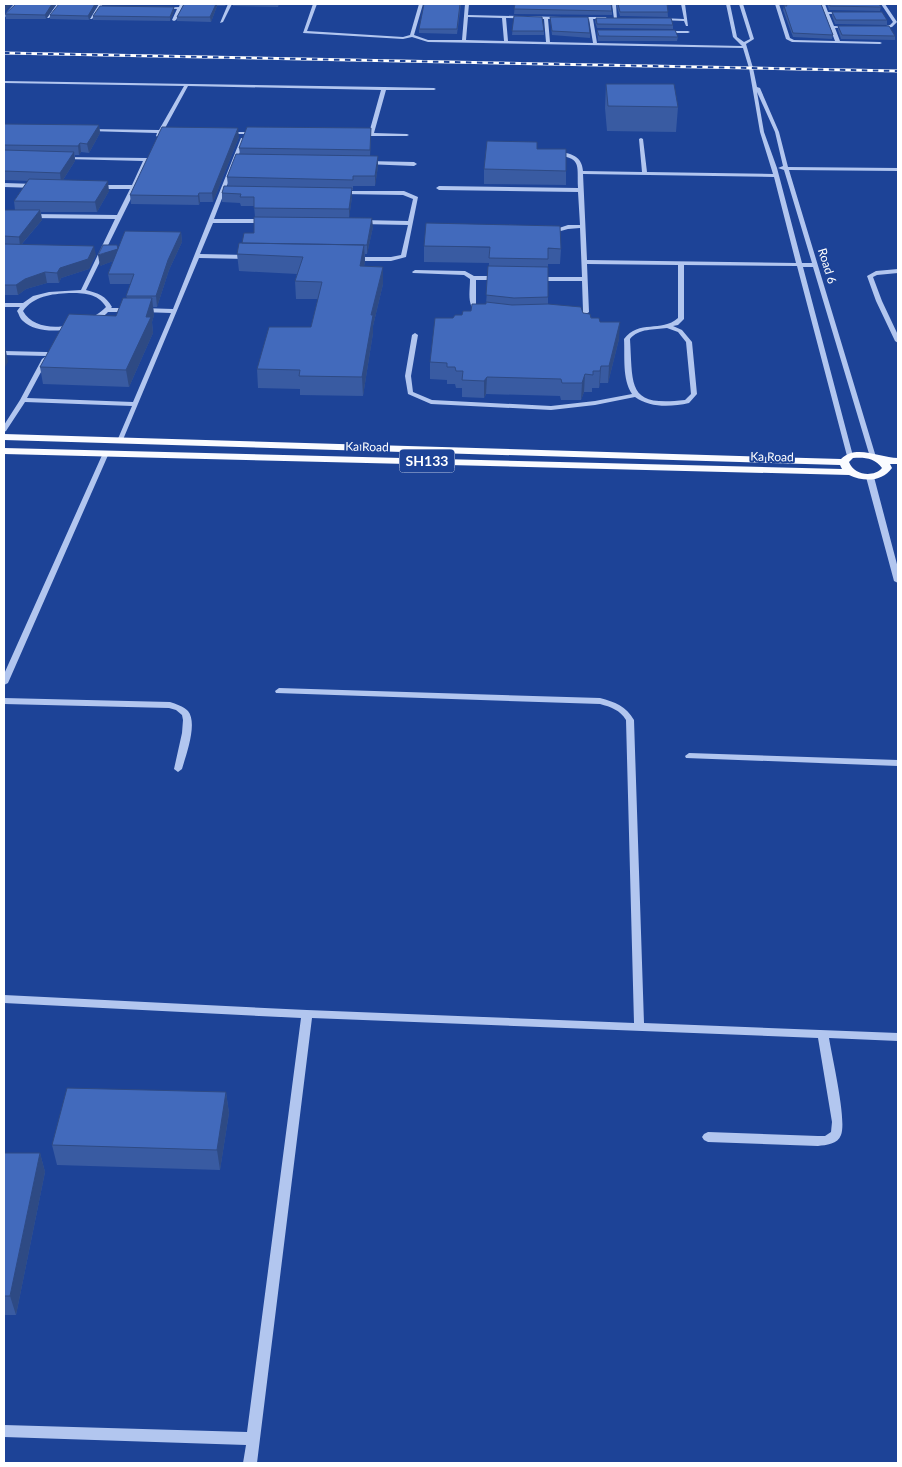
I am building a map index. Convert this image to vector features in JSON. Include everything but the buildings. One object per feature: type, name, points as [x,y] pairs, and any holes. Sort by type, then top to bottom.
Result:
[{"type":"main road","name":"Ka Road","points":[[4,437],[847,459]]},
{"type":"main road","name":"Ka Road","points":[[4,451],[850,472]]},
{"type":"main road","name":"SH133","points":[[847,459],[863,455],[898,461]]},
{"type":"main road","points":[[847,459],[844,465],[850,472]]},
{"type":"main road","points":[[878,459],[887,468],[885,472]]},
{"type":"main road","name":"SH133","points":[[850,472],[870,477]]},
{"type":"main road","points":[[870,477],[885,472],[898,472]]},
{"type":"street","points":[[4,17],[16,4]]},
{"type":"street","points":[[48,17],[59,4]]},
{"type":"street","points":[[221,22],[230,4]]},
{"type":"street","points":[[315,4],[304,32],[403,38],[412,36],[428,41],[744,46]]},
{"type":"street","points":[[412,36],[421,4]]},
{"type":"street","points":[[464,42],[467,4]]},
{"type":"street","points":[[614,4],[616,19]]},
{"type":"street","points":[[683,4],[691,45]]},
{"type":"street","name":"Road 6","points":[[728,4],[735,37],[744,46],[755,83],[777,132],[815,265],[878,459]]},
{"type":"street","name":"Road 6","points":[[741,4],[752,39],[744,46]]},
{"type":"street","points":[[777,4],[788,39],[800,42],[880,43]]},
{"type":"street","points":[[823,4],[838,42]]},
{"type":"street","points":[[877,28],[887,28],[894,25],[890,14],[883,4]]},
{"type":"street","points":[[91,18],[100,5],[108,7]]},
{"type":"street","points":[[153,8],[181,6]]},
{"type":"street","points":[[174,20],[181,6]]},
{"type":"street","points":[[827,12],[854,13]]},
{"type":"street","points":[[881,14],[890,14]]},
{"type":"street","points":[[465,16],[564,18]]},
{"type":"street","points":[[504,17],[506,42]]},
{"type":"street","points":[[546,18],[548,43]]},
{"type":"street","points":[[573,18],[624,19]]},
{"type":"street","points":[[591,18],[595,44]]},
{"type":"street","points":[[651,19],[686,20]]},
{"type":"street","points":[[833,27],[859,28]]},
{"type":"street","points":[[593,31],[602,31]]},
{"type":"street","points":[[660,32],[688,32]]},
{"type":"street","points":[[4,82],[434,89]]},
{"type":"street","name":"Road 6","points":[[755,83],[762,132],[774,168],[847,459]]},
{"type":"street","points":[[157,139],[187,85]]},
{"type":"street","points":[[371,135],[384,88]]},
{"type":"street","points":[[82,130],[179,132]]},
{"type":"street","points":[[217,133],[264,133]]},
{"type":"street","points":[[120,441],[198,256],[245,133]]},
{"type":"street","points":[[352,134],[407,135]]},
{"type":"street","points":[[641,139],[645,173]]},
{"type":"street","points":[[550,152],[569,155],[577,159],[580,172],[586,312],[567,316]]},
{"type":"street","points":[[83,291],[150,153]]},
{"type":"street","points":[[61,158],[147,160]]},
{"type":"street","points":[[235,160],[244,161]]},
{"type":"street","points":[[364,163],[414,164]]},
{"type":"street","points":[[774,168],[898,169]]},
{"type":"street","points":[[580,172],[776,176]]},
{"type":"street","points":[[4,185],[44,186]]},
{"type":"street","points":[[94,187],[134,187]]},
{"type":"street","points":[[439,188],[581,190]]},
{"type":"street","points":[[223,191],[232,191]]},
{"type":"street","points":[[338,192],[404,193],[416,198],[404,256],[391,259],[342,258]]},
{"type":"street","points":[[23,216],[119,216]]},
{"type":"street","points":[[211,221],[271,221]]},
{"type":"street","points":[[351,222],[411,223]]},
{"type":"street","points":[[545,232],[583,226]]},
{"type":"street","points":[[92,251],[102,252]]},
{"type":"street","points":[[198,256],[256,257]]},
{"type":"street","points":[[584,262],[815,265]]},
{"type":"street","points":[[669,327],[680,331],[690,342],[694,394],[687,402],[653,403],[642,400],[632,389],[627,340],[629,334],[636,331],[669,327],[678,323],[682,314],[681,264]]},
{"type":"street","points":[[898,271],[876,273],[870,276],[879,302],[898,341]]},
{"type":"street","points":[[415,272],[465,273],[473,278],[501,278]]},
{"type":"street","points":[[473,278],[473,306],[479,313],[486,314]]},
{"type":"street","points":[[529,279],[585,279]]},
{"type":"street","points":[[69,290],[83,291],[102,297],[107,301],[109,307],[99,318],[89,323],[60,331],[27,322],[22,317],[20,311],[24,305],[42,295],[69,290]]},
{"type":"street","points":[[4,305],[24,305]]},
{"type":"street","points":[[107,310],[175,311]]},
{"type":"street","points":[[415,335],[408,376],[410,393],[431,402],[551,408],[595,403],[636,395]]},
{"type":"street","points":[[4,353],[49,351],[23,400],[4,430]]},
{"type":"street","points":[[23,400],[136,404]]},
{"type":"street","points":[[4,683],[106,453]]},
{"type":"street","points":[[870,477],[898,581]]},
{"type":"street","points":[[279,691],[600,701],[616,705],[626,711],[630,720],[639,1027]]},
{"type":"street","points":[[4,702],[170,705],[181,708],[187,716],[187,727],[178,769]]},
{"type":"street","points":[[689,756],[898,763]]},
{"type":"street","points":[[4,999],[307,1014],[898,1037]]},
{"type":"street","points":[[250,1463],[307,1014]]},
{"type":"street","points":[[708,1136],[818,1141],[828,1140],[836,1134],[838,1122],[824,1034]]},
{"type":"street","points":[[4,1432],[254,1439]]},
{"type":"railway","points":[[4,53],[898,71]]}]
